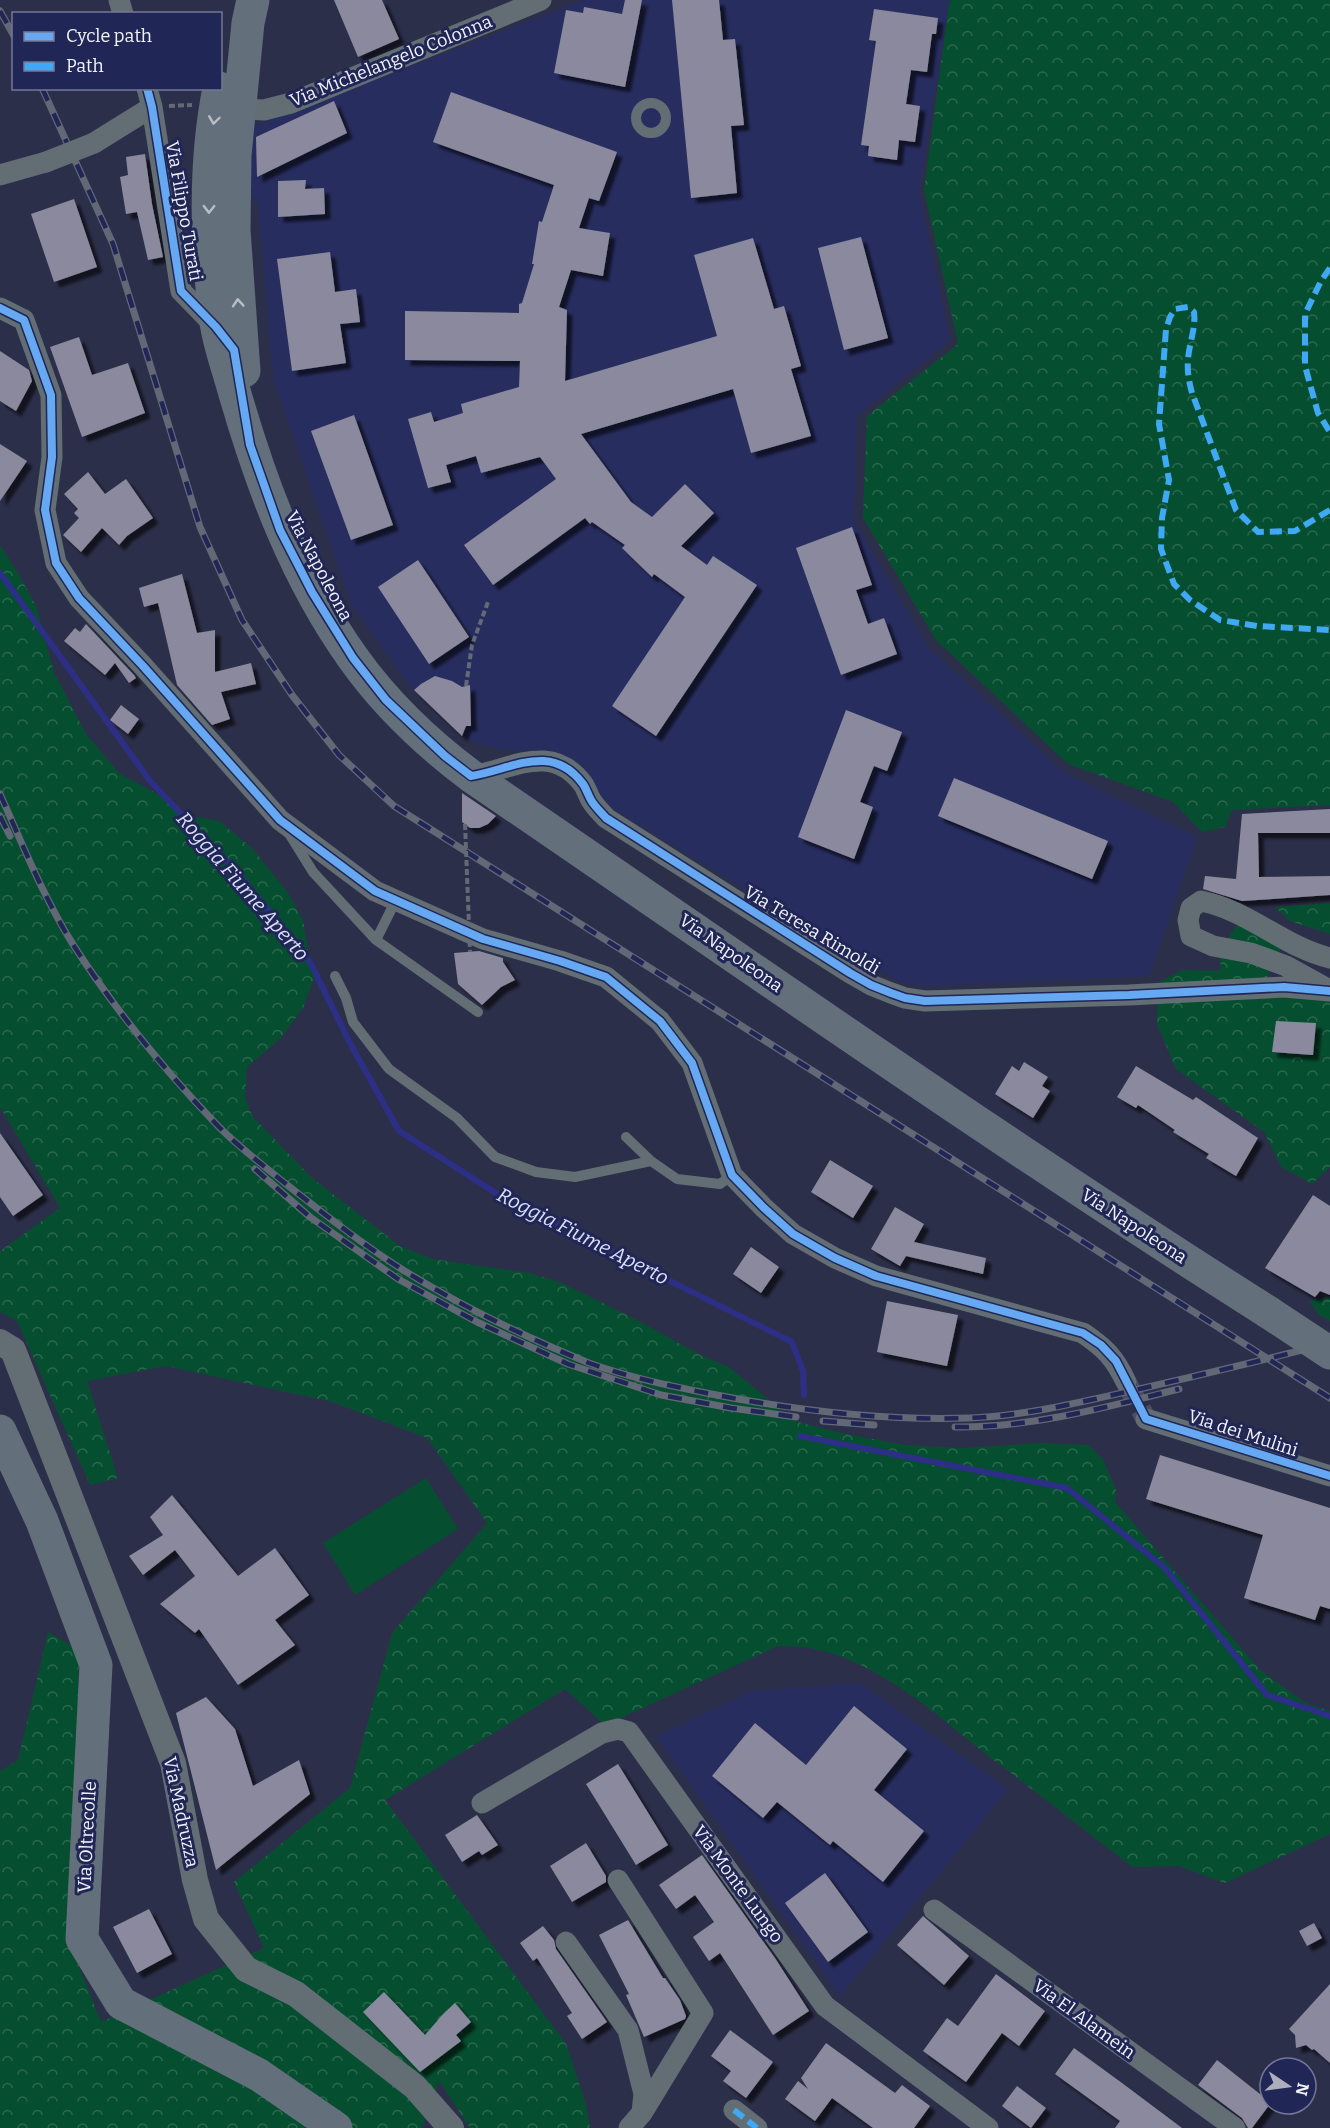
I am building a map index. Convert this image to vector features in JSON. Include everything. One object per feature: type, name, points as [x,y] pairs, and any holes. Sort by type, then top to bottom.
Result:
[{"type":"main road","name":"Via Napoleona","points":[[238,0],[224,89],[210,151],[210,269],[216,327],[234,350],[250,445],[280,530],[312,592],[352,658],[386,700],[445,756],[471,776],[845,1033],[1151,1239],[1330,1353]]},
{"type":"main road","name":"Via Napoleona","points":[[250,445],[234,230],[235,154],[224,89],[248,24],[253,0]]},
{"type":"main road","name":"Via Oltrecolle","points":[[0,1431],[42,1521],[96,1665],[82,1939],[121,2003],[259,2075],[336,2128]]},
{"type":"street","name":"Via Michelangelo Colonna","points":[[224,89],[264,111],[291,103],[541,0]]},
{"type":"street","points":[[0,175],[46,162],[94,143],[149,98]]},
{"type":"street","name":"Via Filippo Turati","points":[[149,98],[181,291],[216,327]]},
{"type":"street","points":[[0,308],[24,320],[51,395],[52,457],[45,510],[56,563],[78,598],[143,666],[280,819],[375,891],[483,939],[606,977],[660,1021],[692,1063],[732,1175],[793,1234],[835,1258],[876,1276],[1083,1333],[1101,1345],[1116,1361],[1126,1382]]},
{"type":"street","name":"Via Teresa Rimoldi","points":[[471,776],[488,774],[517,763],[533,760],[548,761],[562,766],[584,784],[592,801],[606,818],[872,986],[906,998],[940,1001],[1284,987],[1330,990]]},
{"type":"street","points":[[1330,958],[1291,943],[1231,910],[1213,903],[1201,901],[1191,908],[1188,920],[1191,936],[1212,946],[1251,953],[1286,966],[1330,990]]},
{"type":"street","name":"Via Madruzza","points":[[0,1342],[13,1350],[173,1763],[195,1880],[206,1919],[246,1969],[296,1994],[416,2086],[451,2128]]},
{"type":"street","name":"Via dei Mulini","points":[[1146,1419],[1330,1476]]},
{"type":"street","name":"Via Monte Lungo","points":[[482,1803],[602,1734],[618,1729],[629,1732],[825,2006],[988,2128]]},
{"type":"street","points":[[618,1880],[703,2013],[636,2120]]},
{"type":"street","name":"Via El Alamein","points":[[934,1910],[1235,2128]]},
{"type":"street","points":[[566,1942],[628,2030],[644,2094],[636,2120]]},
{"type":"street","points":[[734,2110],[757,2128]]},
{"type":"lane","points":[[280,819],[314,873],[376,940],[478,1012]]},
{"type":"lane","points":[[376,940],[396,900]]},
{"type":"lane","points":[[335,976],[346,998],[353,1022],[389,1069],[457,1118],[495,1157],[536,1172],[575,1177],[651,1161]]},
{"type":"lane","points":[[626,1137],[651,1161],[677,1179],[720,1184],[732,1175]]},
{"type":"path","points":[[149,98],[216,90]]},
{"type":"path","points":[[466,686],[472,645],[488,602]]},
{"type":"path","points":[[465,824],[470,952]]},
{"type":"shaded area","points":[[584,0],[950,0],[919,190],[950,341],[857,415],[854,521],[929,648],[1065,773],[1197,837],[1149,976],[926,986],[907,984],[881,972],[612,808],[583,766],[566,756],[551,751],[503,750],[462,736],[410,686],[351,604],[273,379],[258,203],[244,187],[249,128]]},
{"type":"shaded area","points":[[860,1683],[1008,1789],[840,1996],[656,1736],[751,1691]],"holes":[[[854,1706],[907,1749],[874,1790],[924,1831],[883,1882],[833,1841],[829,1845],[777,1802],[763,1818],[712,1776],[755,1723],[806,1765]],[[825,1873],[868,1932],[828,1962],[785,1904]]]},
{"type":"green space","points":[[951,0],[1330,0],[1330,805],[1232,810],[1225,827],[1202,832],[1173,802],[1068,764],[936,640],[863,518],[867,416],[958,344],[924,190]]},
{"type":"green space","points":[[0,545],[36,606],[54,672],[86,734],[120,774],[167,799],[181,814],[219,821],[252,848],[288,893],[303,920],[310,962],[316,973],[303,1008],[280,1039],[247,1067],[245,1097],[252,1116],[311,1177],[400,1246],[432,1259],[529,1273],[560,1282],[641,1322],[700,1355],[729,1367],[794,1421],[905,1445],[963,1448],[1041,1443],[1088,1445],[1103,1459],[1116,1490],[1115,1502],[1260,1670],[1306,1703],[1330,1711],[1330,1834],[1225,1883],[1178,1866],[1132,1867],[895,1684],[868,1668],[839,1656],[809,1648],[778,1646],[605,1725],[565,1689],[385,1800],[566,2044],[586,2104],[590,2128],[470,2128],[439,2081],[422,2128],[0,2128],[0,1771],[18,1760],[48,1632],[79,1650],[73,1952],[101,2022],[264,1948],[234,1882],[350,1788],[392,1633],[487,1523],[427,1438],[332,1402],[166,1366],[87,1381],[118,1478],[90,1485],[17,1321],[0,1312],[0,1251],[60,1208],[0,1107]]},
{"type":"green space","points":[[1330,903],[1330,934],[1290,921],[1275,907]]},
{"type":"green space","points":[[1238,923],[1280,938],[1280,951],[1265,981],[1330,981],[1330,1167],[1312,1184],[1281,1167],[1264,1132],[1176,1069],[1157,1024],[1158,983],[1182,970],[1220,971],[1221,950]]},
{"type":"green space","points":[[1330,1297],[1330,1321],[1319,1315],[1309,1301]]},
{"type":"green space","points":[[426,1478],[458,1529],[355,1595],[323,1543]]},
{"type":"building","points":[[334,0],[382,0],[399,39],[358,57]]},
{"type":"building","points":[[625,0],[642,0],[625,87],[554,73],[566,10],[583,13],[584,7],[622,14]]},
{"type":"building","points":[[672,0],[719,0],[723,40],[735,39],[744,125],[731,126],[737,193],[691,198]]},
{"type":"building","points":[[874,9],[938,18],[936,34],[932,34],[927,72],[911,70],[906,104],[920,106],[915,142],[899,140],[897,160],[868,156],[869,146],[861,145],[876,41],[869,40]]},
{"type":"building","points":[[451,92],[617,152],[599,201],[589,198],[579,228],[610,233],[603,276],[571,270],[559,307],[567,310],[565,381],[717,336],[694,255],[753,238],[774,309],[784,306],[801,366],[791,369],[811,436],[751,453],[733,389],[581,434],[631,502],[652,517],[685,484],[714,513],[681,546],[707,565],[713,556],[757,585],[656,736],[612,706],[685,597],[654,574],[652,577],[622,548],[625,545],[592,522],[590,524],[585,518],[493,585],[464,545],[556,479],[540,457],[481,473],[476,456],[446,465],[451,482],[428,488],[408,419],[431,412],[434,422],[463,413],[461,404],[519,387],[520,361],[405,360],[405,311],[519,313],[519,304],[522,303],[534,264],[532,264],[539,221],[542,222],[554,185],[433,142]]},
{"type":"building","points":[[334,101],[347,133],[257,177],[256,137]]},
{"type":"building","points":[[145,154],[163,257],[148,260],[137,212],[126,214],[120,177],[128,175],[126,157]]},
{"type":"building","points":[[306,180],[305,189],[324,188],[325,214],[278,217],[278,181]]},
{"type":"building","points":[[74,199],[97,267],[54,282],[31,214]]},
{"type":"building","points":[[861,237],[888,338],[844,350],[818,248]]},
{"type":"building","points":[[330,252],[335,292],[356,289],[360,322],[340,324],[346,363],[292,371],[277,259]]},
{"type":"building","points":[[79,337],[92,375],[128,363],[145,413],[82,437],[50,347]]},
{"type":"building","points":[[0,351],[29,370],[32,381],[16,411],[0,401]]},
{"type":"building","points":[[354,415],[393,525],[351,540],[311,431]]},
{"type":"building","points":[[0,444],[27,461],[0,501]]},
{"type":"building","points":[[88,472],[105,494],[126,479],[153,518],[127,536],[119,545],[102,528],[81,552],[63,535],[79,518],[74,513],[78,509],[64,494]]},
{"type":"building","points":[[852,527],[872,585],[856,590],[868,624],[884,618],[897,654],[841,675],[796,548]]},
{"type":"building","points":[[418,560],[469,637],[429,664],[378,587]]},
{"type":"building","points":[[182,574],[197,633],[215,630],[215,672],[251,663],[256,684],[221,692],[230,719],[212,725],[177,685],[158,603],[144,607],[139,588]]},
{"type":"building","points":[[86,624],[136,678],[129,683],[115,663],[105,675],[64,641],[75,628],[80,632]]},
{"type":"building","points":[[435,676],[462,687],[470,685],[471,726],[466,726],[462,736],[414,690]]},
{"type":"building","points":[[121,705],[139,719],[128,734],[110,720]]},
{"type":"building","points":[[846,710],[902,732],[887,771],[874,766],[860,802],[873,807],[854,859],[798,837]]},
{"type":"building","points":[[954,778],[1108,841],[1092,879],[938,816]]},
{"type":"building","points":[[462,793],[496,816],[488,824],[479,828],[470,828],[462,822]]},
{"type":"building","points":[[1330,809],[1330,833],[1258,833],[1259,877],[1330,876],[1330,895],[1242,901],[1203,889],[1205,876],[1236,879],[1242,814]]},
{"type":"building","points":[[479,951],[503,958],[503,962],[515,980],[501,987],[482,1005],[458,984],[454,953]]},
{"type":"building","points":[[1276,1021],[1316,1023],[1313,1055],[1272,1052]]},
{"type":"building","points":[[1024,1062],[1048,1077],[1042,1086],[1050,1091],[1033,1118],[995,1094],[1012,1066],[1019,1071]]},
{"type":"building","points":[[1136,1066],[1193,1100],[1196,1097],[1258,1138],[1236,1176],[1206,1158],[1209,1154],[1173,1132],[1175,1130],[1138,1105],[1136,1108],[1117,1097]]},
{"type":"building","points":[[0,1133],[43,1195],[13,1216],[0,1197]]},
{"type":"building","points":[[830,1160],[873,1186],[853,1218],[811,1192]]},
{"type":"building","points":[[1313,1195],[1330,1206],[1330,1295],[1320,1291],[1315,1297],[1265,1268]]},
{"type":"building","points":[[895,1207],[924,1224],[914,1242],[986,1258],[983,1274],[906,1256],[900,1266],[871,1249]]},
{"type":"building","points":[[751,1247],[779,1267],[761,1293],[733,1274]]},
{"type":"building","points":[[887,1301],[958,1315],[947,1366],[877,1352]]},
{"type":"building","points":[[1160,1455],[1330,1508],[1330,1609],[1320,1606],[1315,1620],[1244,1598],[1263,1535],[1146,1499]]},
{"type":"building","points":[[172,1495],[238,1576],[275,1548],[309,1595],[275,1620],[295,1645],[238,1685],[199,1629],[195,1633],[160,1604],[195,1576],[175,1550],[143,1575],[129,1556],[163,1535],[150,1517]]},
{"type":"building","points":[[206,1697],[235,1729],[253,1786],[299,1760],[310,1794],[216,1870],[176,1713]]},
{"type":"building","points":[[854,1706],[907,1749],[874,1790],[924,1831],[883,1882],[833,1841],[830,1845],[777,1802],[763,1818],[712,1776],[755,1723],[806,1765]]},
{"type":"building","points":[[618,1764],[668,1845],[636,1865],[586,1784]]},
{"type":"building","points":[[477,1815],[498,1845],[482,1855],[479,1851],[462,1862],[445,1835]]},
{"type":"building","points":[[586,1843],[606,1876],[606,1882],[572,1902],[550,1866]]},
{"type":"building","points":[[702,1855],[775,1958],[809,2011],[773,2035],[720,1953],[709,1961],[693,1937],[714,1922],[695,1895],[676,1909],[659,1885]]},
{"type":"building","points":[[825,1873],[868,1932],[828,1962],[785,1903]]},
{"type":"building","points":[[149,1909],[172,1954],[137,1973],[113,1927]]},
{"type":"building","points":[[923,1916],[969,1956],[944,1985],[897,1945]]},
{"type":"building","points":[[628,1920],[663,1978],[680,2000],[686,2016],[685,2019],[644,2037],[626,1995],[629,1994],[599,1935]]},
{"type":"building","points":[[1314,1923],[1322,1938],[1307,1946],[1299,1931]]},
{"type":"building","points":[[543,1926],[554,1940],[556,1949],[607,2022],[582,2039],[567,2016],[572,2013],[537,1958],[533,1961],[520,1943]]},
{"type":"building","points":[[996,1974],[1045,2011],[1019,2046],[1002,2033],[966,2082],[923,2051],[947,2018],[958,2026]]},
{"type":"building","points":[[1330,1984],[1330,2063],[1306,2045],[1296,2048],[1295,2035],[1289,2029]]},
{"type":"building","points":[[384,1992],[425,2035],[455,2003],[471,2022],[456,2035],[461,2041],[420,2072],[363,2012]]},
{"type":"building","points":[[730,2030],[773,2062],[746,2098],[723,2081],[731,2071],[711,2056]]},
{"type":"building","points":[[826,2043],[895,2093],[902,2085],[930,2106],[914,2128],[873,2128],[832,2098],[815,2121],[785,2099],[798,2081],[808,2089],[801,2078]]},
{"type":"building","points":[[1074,2048],[1182,2128],[1115,2128],[1120,2121],[1055,2074]]},
{"type":"building","points":[[1217,2060],[1258,2092],[1258,2116],[1261,2116],[1252,2128],[1248,2128],[1242,2118],[1198,2085]]},
{"type":"building","points":[[1017,2086],[1046,2108],[1031,2128],[1002,2106]]},
{"type":"waterway","name":"Roggia Fiume Aperto","points":[[0,573],[150,781],[237,872],[310,962],[352,1047],[399,1131],[502,1197],[792,1342],[803,1371],[804,1395]]},
{"type":"waterway","name":"Roggia Fiume Aperto","points":[[800,1436],[1067,1488],[1165,1568],[1267,1695],[1330,1716]]},
{"type":"tunnel","points":[[1126,1382],[1146,1419]]},
{"type":"railway","points":[[0,11],[12,32]]},
{"type":"railway","points":[[43,90],[113,244],[200,527],[242,620],[292,695],[339,755],[394,806],[1330,1398]]},
{"type":"railway","points":[[0,794],[34,872],[74,946],[124,1017],[160,1062],[227,1135],[329,1218],[403,1270],[494,1320],[589,1363],[662,1384],[771,1404],[869,1416],[969,1418],[1074,1404],[1330,1343]]},
{"type":"railway","points":[[0,816],[10,836]]},
{"type":"railway","points":[[255,1169],[310,1217],[398,1279],[477,1322],[568,1364],[661,1395],[796,1417]]},
{"type":"railway","points":[[955,1427],[1040,1420],[1179,1389]]},
{"type":"railway","points":[[823,1421],[874,1425]]},
{"type":"marked path","points":[[1330,268],[1305,314],[1305,366],[1318,413],[1330,432]]},
{"type":"marked path","points":[[1330,510],[1295,531],[1258,532],[1236,510],[1190,385],[1188,364],[1194,312],[1188,307],[1175,309],[1166,329],[1159,424],[1169,480],[1162,518],[1161,549],[1174,584],[1190,600],[1220,620],[1257,626],[1330,630]]},
{"type":"marked path","points":[[734,2110],[757,2128]]},
{"type":"cycle path","points":[[148,90],[181,291],[216,327],[234,350],[250,445],[280,530],[312,592],[353,658],[386,700],[445,756],[471,776],[530,762],[544,761],[558,764],[571,771],[583,784],[593,803],[606,818],[850,973],[871,985],[905,998],[925,1001],[1129,995],[1284,987],[1330,991]]},
{"type":"cycle path","points":[[0,308],[24,320],[51,395],[52,457],[45,510],[56,563],[79,598],[143,666],[280,820],[375,891],[483,939],[606,977],[660,1021],[692,1063],[732,1175],[793,1234],[835,1258],[876,1276],[1083,1333],[1101,1345],[1116,1361],[1146,1419],[1330,1476]]}]
